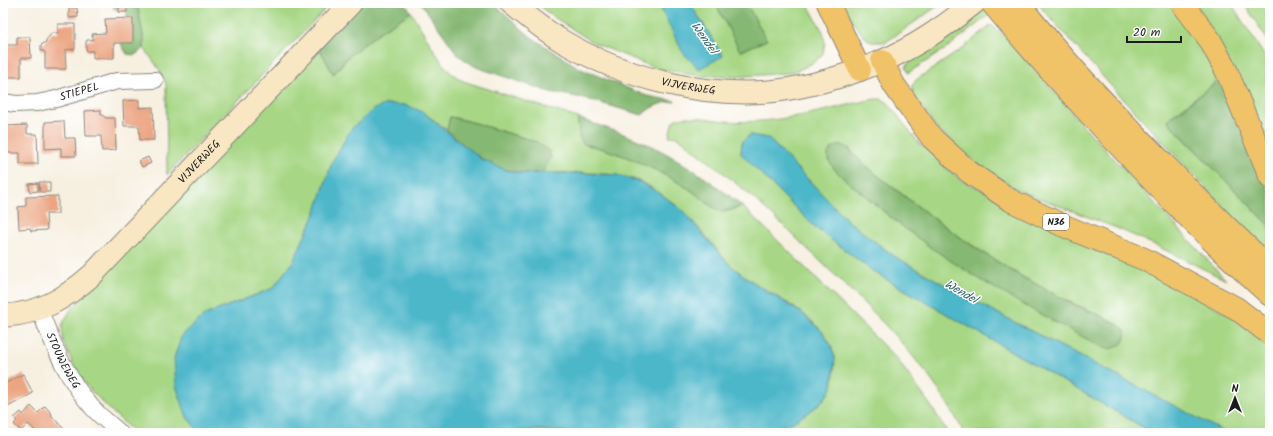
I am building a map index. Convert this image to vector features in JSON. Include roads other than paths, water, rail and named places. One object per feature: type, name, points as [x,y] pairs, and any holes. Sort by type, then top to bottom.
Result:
[{"type":"highway","points":[[828,3],[860,70]]},
{"type":"highway","points":[[992,3],[1028,32],[1114,114],[1199,200],[1270,268]]},
{"type":"highway","points":[[1018,3],[1028,32],[1112,138],[1197,226],[1270,295]]},
{"type":"highway","points":[[1182,3],[1210,40],[1227,72],[1270,176]]},
{"type":"highway","name":"N36","points":[[882,62],[894,85],[932,138],[969,172],[1010,200],[1062,225],[1144,259],[1236,308],[1270,334]]},
{"type":"main road","name":"VIJVERWEG","points":[[39,309],[60,300],[92,275],[351,3]]},
{"type":"main road","name":"VIJVERWEG","points":[[511,3],[538,25],[583,53],[610,66],[635,75],[666,83],[714,90],[739,91],[773,91],[798,87],[860,70],[882,62],[904,51],[941,28],[974,3]]},
{"type":"main road","points":[[3,316],[23,314],[39,309]]},
{"type":"street","name":"STIEPEL","points":[[3,102],[16,104],[37,103],[56,99],[117,80],[155,80]]},
{"type":"street","name":"STOUWEWEG","points":[[39,309],[59,357],[71,378],[91,406],[120,433]]},
{"type":"water","name":"Wendel","points":[[658,3],[690,3],[723,56],[699,69],[683,53]]},
{"type":"water","points":[[387,104],[406,105],[423,112],[481,159],[506,170],[520,173],[618,175],[639,182],[658,192],[682,210],[729,264],[750,280],[803,314],[822,331],[831,345],[835,359],[832,388],[824,399],[811,411],[793,422],[762,433],[570,433],[525,430],[511,433],[200,433],[187,417],[176,386],[174,358],[182,335],[205,315],[273,288],[294,260],[315,214],[332,162],[351,129],[374,109]]},
{"type":"water","points":[[750,135],[768,138],[848,221],[894,256],[961,294],[1226,433],[1153,433],[874,272],[817,229],[741,154],[742,142]]}]
